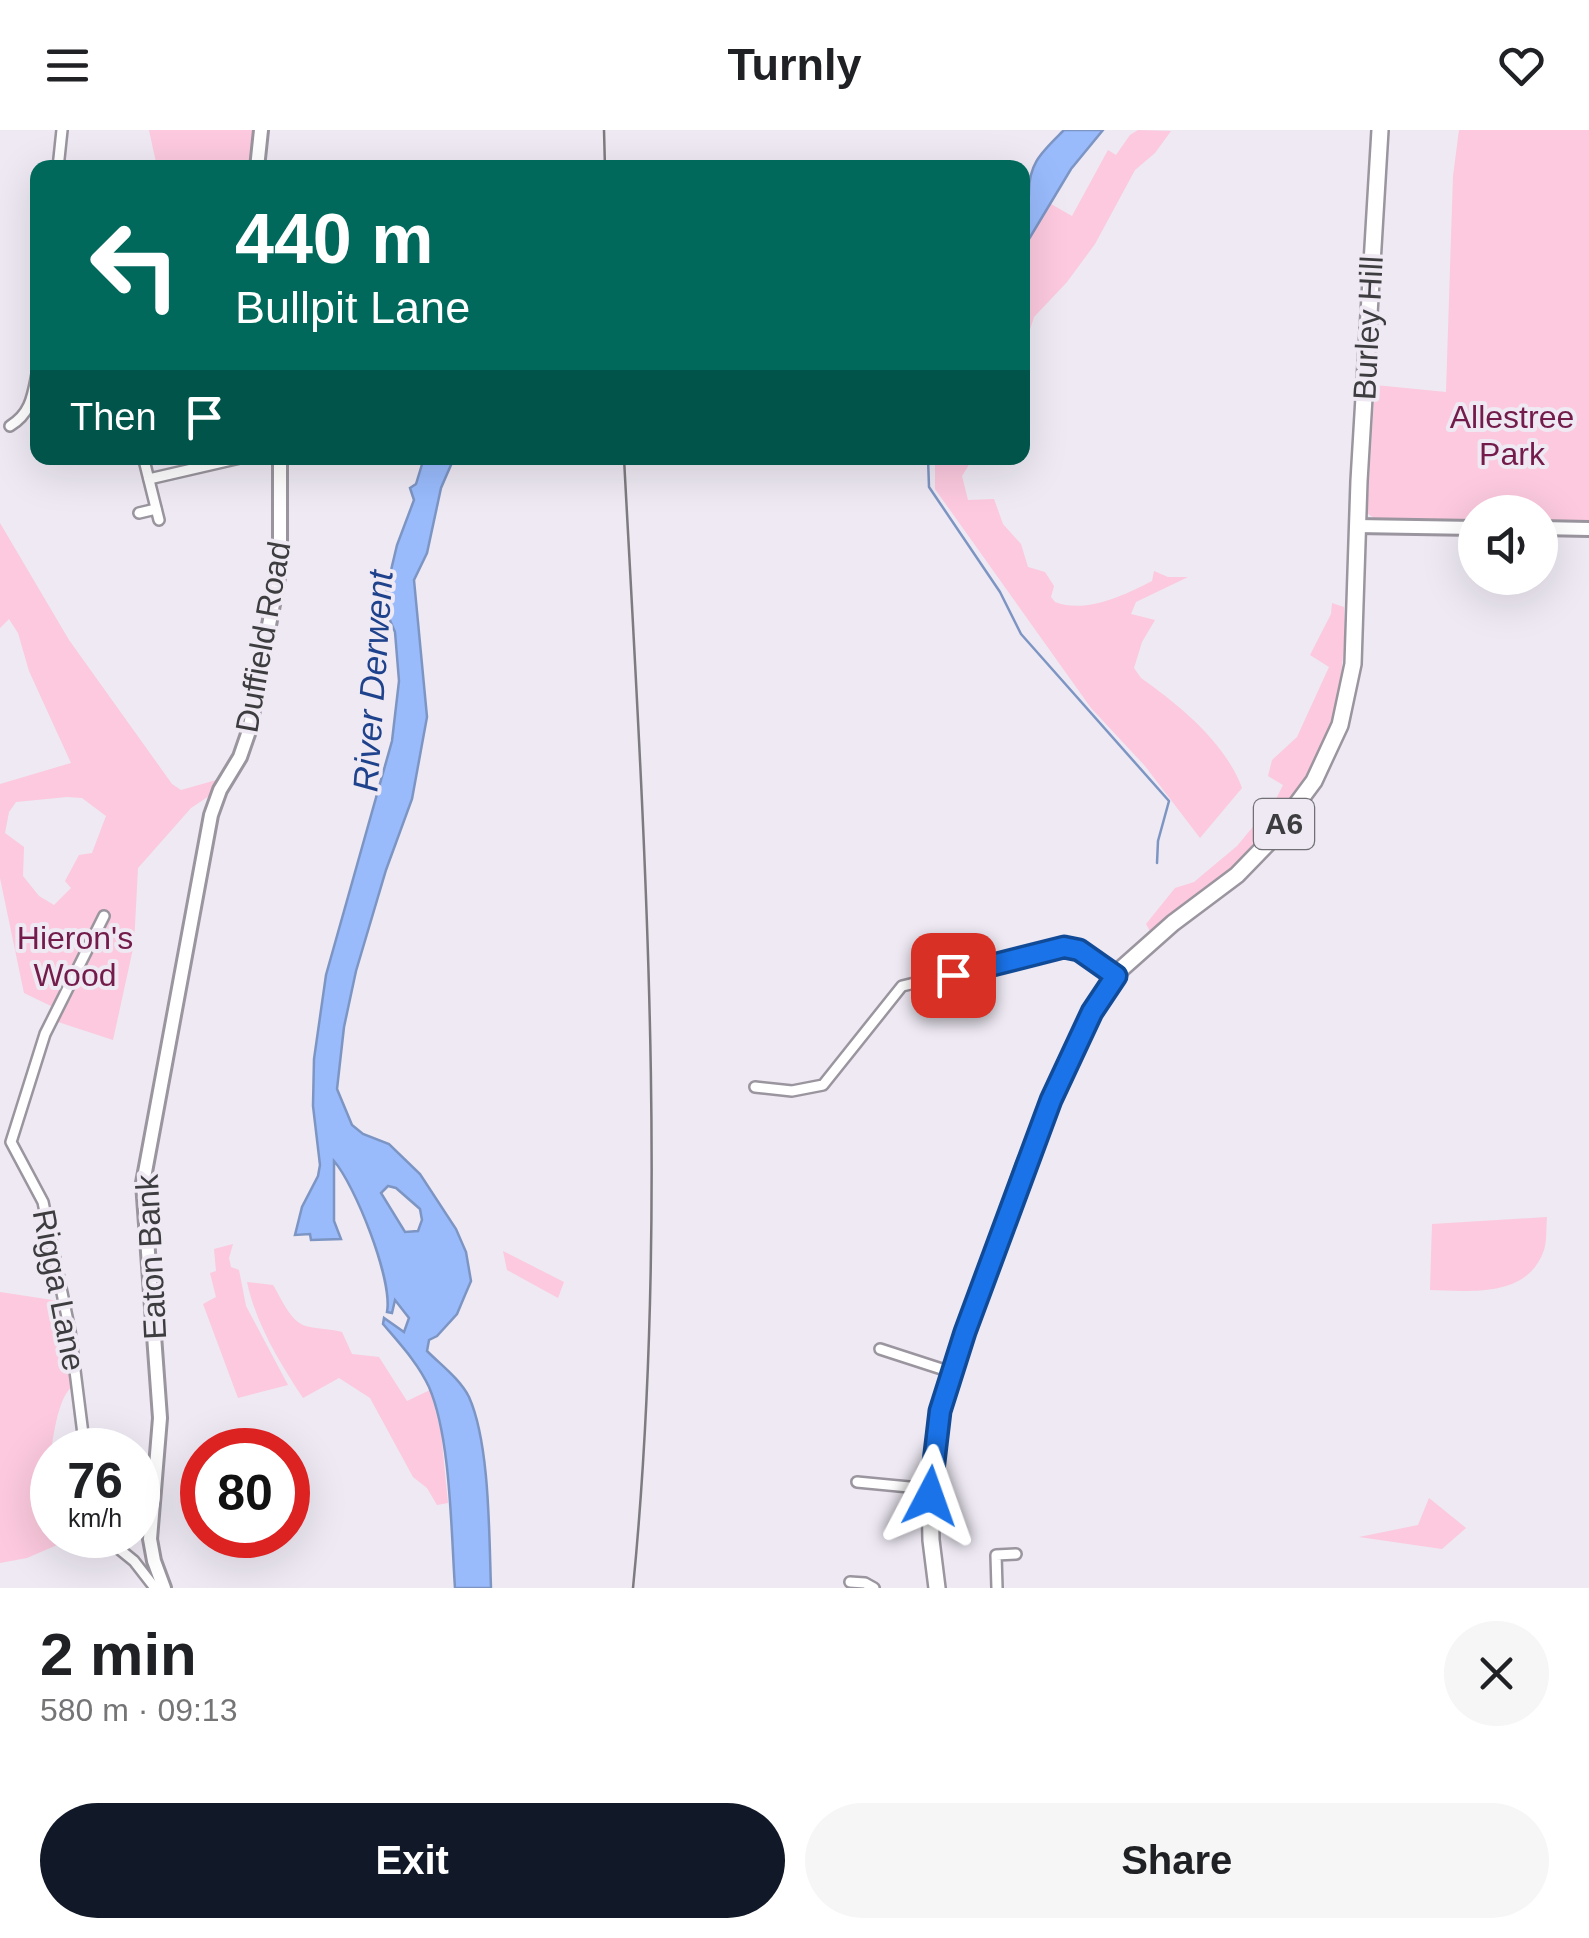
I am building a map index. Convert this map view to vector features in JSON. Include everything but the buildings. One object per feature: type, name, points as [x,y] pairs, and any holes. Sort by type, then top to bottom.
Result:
[{"type":"highway","name":"Burley Hill","points":[[1357,526],[1380,130]]},
{"type":"highway","name":"A6","points":[[937,1588],[930,1489],[935,1438],[951,1372],[1051,1100],[1092,1012],[1116,976],[1146,946],[1248,866],[1294,811],[1322,767],[1340,725],[1351,679],[1357,526]]},
{"type":"street","points":[[59,160],[62,130]]},
{"type":"street","points":[[258,160],[261,130]]},
{"type":"street","points":[[10,426],[23,418],[30,407]]},
{"type":"street","points":[[139,513],[157,515],[145,465]]},
{"type":"street","points":[[149,479],[210,465]]},
{"type":"street","name":"Duffield Road","points":[[200,867],[215,802],[240,757],[249,731],[280,567],[280,465]]},
{"type":"street","points":[[1357,526],[1458,528]]},
{"type":"street","points":[[1558,528],[1589,529]]},
{"type":"street","name":"Eaton Bank","points":[[164,1588],[154,1561],[150,1531],[160,1418],[142,1183],[200,867]]},
{"type":"street","name":"Rigga Lane","points":[[83,1428],[70,1331],[43,1202],[11,1142],[44,1034],[104,916]]},
{"type":"street","points":[[755,1086],[792,1091],[823,1085],[902,986],[1064,947],[1079,950],[1116,976]]},
{"type":"street","points":[[880,1349],[951,1372]]},
{"type":"street","points":[[857,1482],[930,1489]]},
{"type":"street","points":[[997,1588],[996,1555],[1016,1554]]},
{"type":"street","points":[[130,1558],[155,1588]]},
{"type":"street","points":[[850,1582],[874,1588]]},
{"type":"green space","points":[[149,130],[255,130],[252,160],[155,160]]},
{"type":"green space","points":[[1138,130],[1171,131],[1155,153],[1135,170],[1095,244],[1034,317],[1030,329],[1030,238],[1051,204],[1072,216],[1108,150],[1116,155]]},
{"type":"green space","name":"Allestree Park","points":[[1459,130],[1589,130],[1589,523],[1558,524],[1558,495],[1458,495],[1458,524],[1379,522],[1367,513],[1375,385],[1446,392],[1453,176]]},
{"type":"green space","points":[[935,465],[969,465],[962,476],[968,500],[994,499],[1003,524],[1021,544],[1028,567],[1045,572],[1054,586],[1051,597],[1055,602],[1079,606],[1105,601],[1152,581],[1154,571],[1168,577],[1188,577],[1136,602],[1131,614],[1155,620],[1142,642],[1134,668],[1213,740],[1242,788],[1200,838],[1145,766],[1091,708],[935,489]]},
{"type":"green space","name":"Hieron's Wood","points":[[0,523],[69,640],[172,784],[181,790],[220,779],[212,794],[191,808],[138,868],[134,944],[113,1040],[49,1019],[53,1007],[24,993],[0,878],[0,784],[71,763],[29,671],[18,633],[9,619],[0,628]],"holes":[[[82,798],[106,816],[92,853],[79,855],[65,881],[71,888],[54,905],[39,896],[23,876],[24,847],[5,833],[9,812],[16,802]]]},
{"type":"green space","points":[[1332,603],[1344,607],[1340,679],[1323,746],[1308,777],[1290,807],[1242,862],[1151,933],[1146,924],[1175,888],[1194,882],[1237,846],[1276,799],[1283,785],[1268,776],[1272,760],[1297,737],[1329,667],[1310,655],[1331,614]]},
{"type":"green space","points":[[1547,1217],[1544,1250],[1525,1277],[1496,1288],[1430,1290],[1432,1224]]},
{"type":"green space","points":[[233,1244],[229,1258],[231,1267],[239,1270],[246,1306],[288,1385],[238,1398],[203,1304],[216,1297],[210,1273],[216,1271],[214,1249]]},
{"type":"green space","points":[[503,1251],[564,1282],[558,1298],[507,1270]]},
{"type":"green space","points":[[247,1282],[273,1285],[297,1322],[342,1332],[352,1354],[379,1357],[407,1401],[430,1390],[441,1432],[448,1503],[437,1505],[427,1488],[413,1477],[370,1398],[339,1378],[303,1398],[263,1328]]},
{"type":"green space","points":[[0,1292],[59,1301],[74,1385],[60,1407],[55,1428],[30,1428],[30,1557],[0,1563]]},
{"type":"green space","points":[[1429,1498],[1466,1528],[1442,1549],[1359,1537],[1418,1525]]},
{"type":"water","points":[[1064,130],[1103,130],[1071,169],[1030,237],[1031,174],[1043,152]]},
{"type":"water","points":[[422,465],[451,465],[441,488],[427,553],[414,580],[427,717],[412,799],[356,971],[337,1089],[352,1125],[389,1144],[420,1174],[456,1229],[466,1252],[471,1281],[457,1314],[429,1340],[427,1351],[461,1384],[476,1417],[487,1490],[491,1588],[455,1588],[449,1485],[436,1408],[420,1370],[383,1324],[384,1318],[404,1332],[409,1318],[395,1300],[392,1313],[387,1312],[384,1278],[371,1234],[334,1161],[334,1221],[341,1239],[311,1240],[310,1234],[295,1235],[320,1165],[313,1106],[314,1059],[326,975],[392,741],[399,681],[395,632],[383,604],[397,545],[414,500],[410,488],[416,484]],"holes":[[[388,1186],[396,1188],[420,1209],[418,1231],[405,1232],[381,1193]]]},
{"type":"waterway","points":[[928,465],[929,487],[1000,592],[1021,634],[1169,801],[1158,841],[1157,863]]},
{"type":"railway","points":[[604,130],[605,160]]},
{"type":"railway","points":[[624,465],[645,881],[652,1164],[644,1447],[633,1588]]},
{"type":"route","points":[[930,1496],[932,1456],[947,1383],[1024,1166],[1092,1012],[1116,976],[1079,950],[1064,947],[953,975]]},
{"type":"water label","name":"River Derwent","points":[[373,681]]}]
